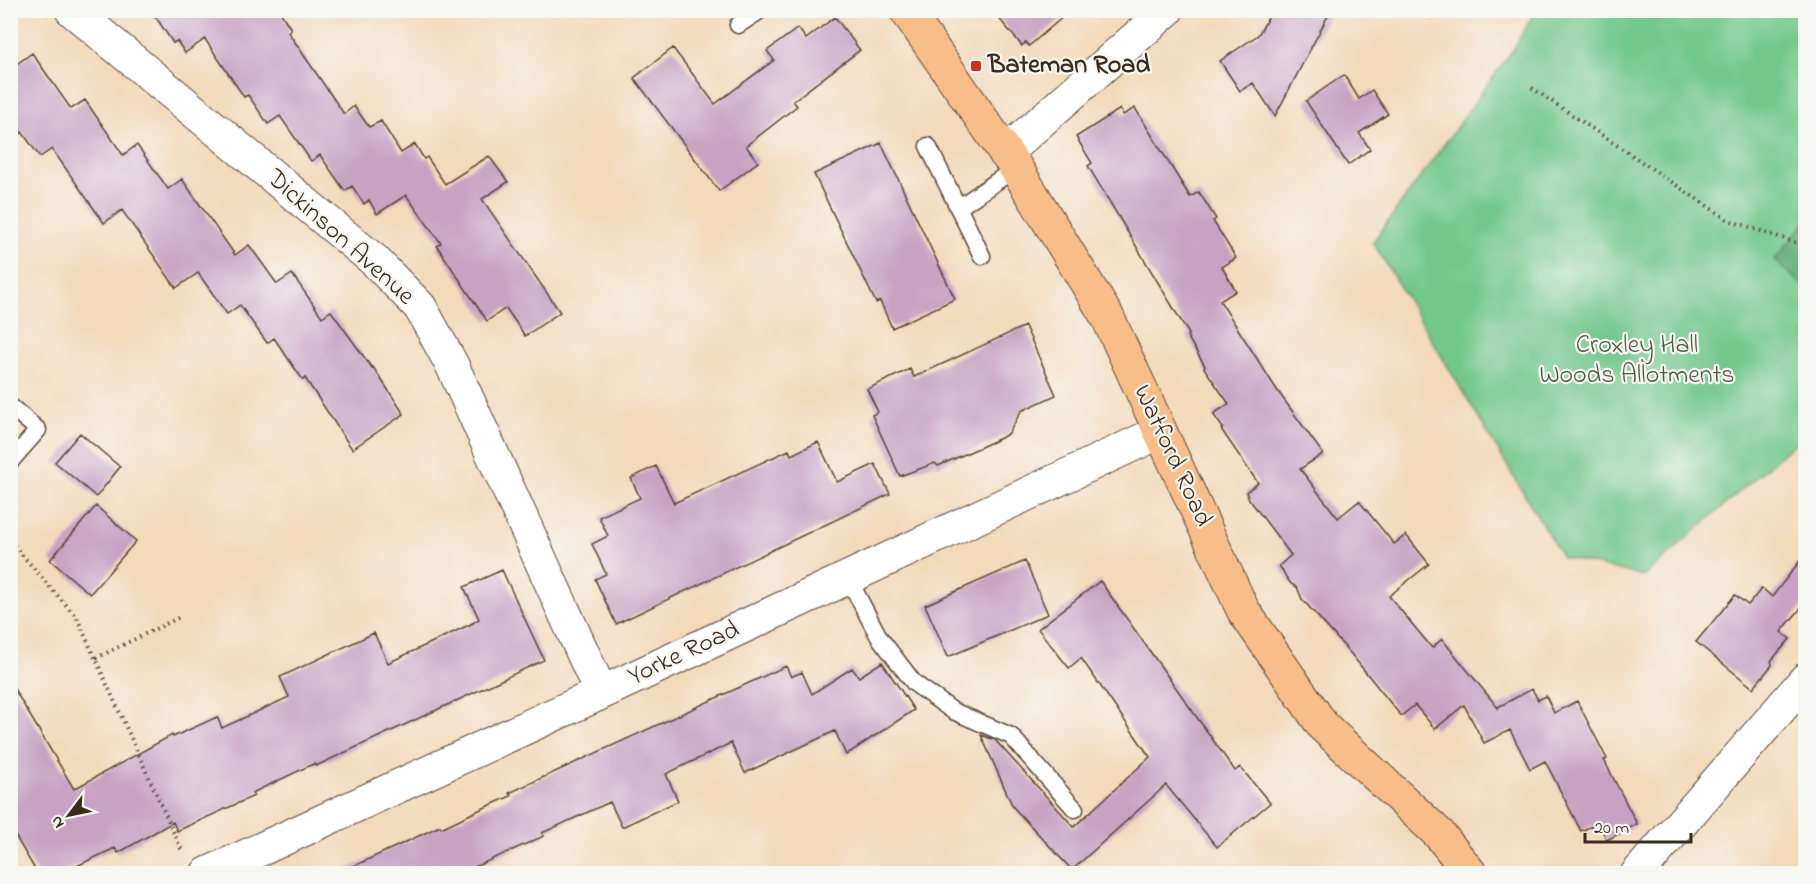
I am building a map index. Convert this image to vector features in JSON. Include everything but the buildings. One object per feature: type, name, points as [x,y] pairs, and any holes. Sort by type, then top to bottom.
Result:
[{"type":"main road","name":"Watford Road","points":[[906,10],[1010,160],[1108,318],[1243,610],[1323,726],[1439,834],[1471,873]]},
{"type":"street","name":"Dickinson Avenue","points":[[72,10],[375,261],[420,307],[452,365],[601,693]]},
{"type":"street","points":[[1010,160],[1167,10]]},
{"type":"street","name":"Yorke Road","points":[[207,873],[601,693],[1160,432]]},
{"type":"street","points":[[1637,873],[1806,679]]},
{"type":"lane","points":[[738,25],[761,10]]},
{"type":"lane","points":[[928,146],[981,256]]},
{"type":"lane","points":[[958,208],[1010,160]]},
{"type":"lane","points":[[10,406],[38,430],[10,462]]},
{"type":"lane","points":[[848,578],[879,637],[914,683],[952,711],[1011,736],[1076,810]]},
{"type":"path","points":[[1532,88],[1728,220],[1806,246]]},
{"type":"path","points":[[10,541],[77,618],[183,852]]},
{"type":"path","points":[[96,658],[182,616]]},
{"type":"green space","name":"Croxley Hall Woods Allotments","points":[[1535,11],[1805,11],[1805,223],[1775,260],[1805,287],[1805,434],[1644,576],[1562,557],[1373,242],[1513,50]]},
{"type":"green space","points":[[1805,223],[1805,287],[1775,260]]},
{"type":"place","name":"Bateman Road","points":[[976,66]]}]
